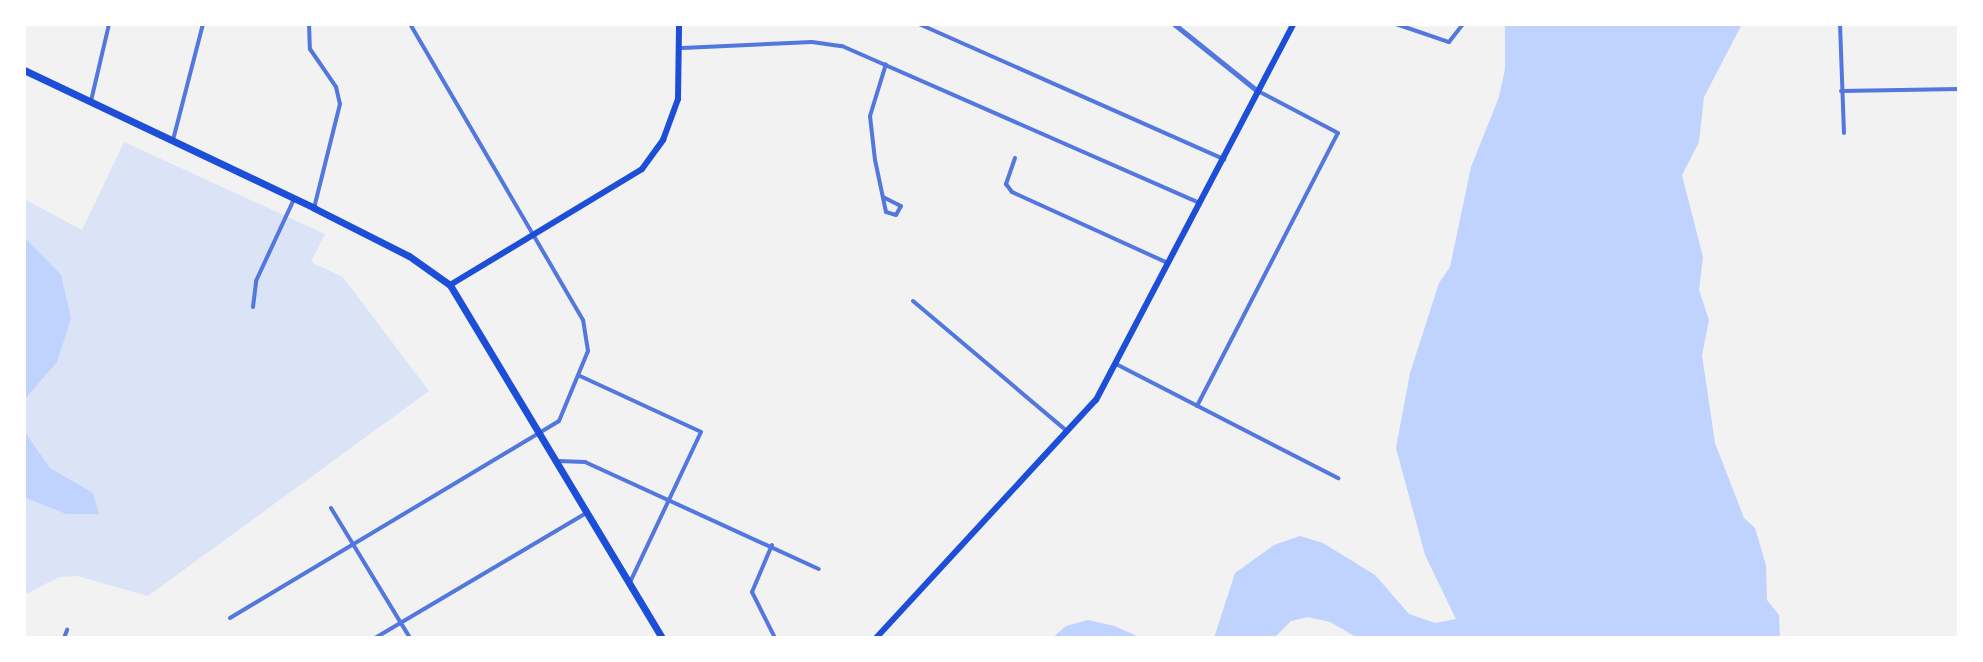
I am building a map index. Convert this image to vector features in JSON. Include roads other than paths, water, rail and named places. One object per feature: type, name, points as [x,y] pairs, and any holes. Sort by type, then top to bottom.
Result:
[{"type":"main road","points":[[450,285],[642,169],[663,140],[678,99],[682,48],[679,24]]},
{"type":"main road","points":[[876,638],[1096,400],[1293,24]]},
{"type":"main road","points":[[24,70],[314,208],[409,256],[450,285],[661,635]]},
{"type":"street","points":[[91,101],[109,24]]},
{"type":"street","points":[[173,140],[203,24]]},
{"type":"street","points":[[309,24],[310,49],[336,87],[340,104],[314,208]]},
{"type":"street","points":[[230,618],[559,421],[588,351],[588,330],[410,24]]},
{"type":"street","points":[[919,24],[1224,159]]},
{"type":"street","points":[[1173,24],[1256,90],[1338,133],[1197,406]]},
{"type":"street","points":[[1396,24],[1427,38],[1454,39],[1463,24]]},
{"type":"street","points":[[1840,24],[1844,133]]},
{"type":"street","points":[[682,48],[819,42],[848,47],[1200,203]]},
{"type":"street","points":[[883,197],[901,206],[896,215],[889,216],[883,197],[870,109],[886,64]]},
{"type":"street","points":[[1841,91],[1959,89]]},
{"type":"street","points":[[1015,158],[1006,184],[1012,192],[1168,263]]},
{"type":"street","points":[[253,307],[256,281],[294,199]]},
{"type":"street","points":[[913,301],[1068,432]]},
{"type":"street","points":[[1116,364],[1338,478]]},
{"type":"street","points":[[580,376],[701,432],[630,582]]},
{"type":"street","points":[[558,461],[585,462],[819,569]]},
{"type":"street","points":[[331,508],[410,638]]},
{"type":"street","points":[[375,638],[588,511]]},
{"type":"street","points":[[772,545],[752,592],[775,638]]},
{"type":"street","points":[[64,638],[67,630]]},
{"type":"street","points":[[650,638],[661,635]]},
{"type":"water","points":[[1505,24],[1742,24],[1704,97],[1699,142],[1682,175],[1703,257],[1699,290],[1709,320],[1702,355],[1715,443],[1744,518],[1755,528],[1766,565],[1767,600],[1779,615],[1780,638],[1358,638],[1330,622],[1308,617],[1291,621],[1274,638],[1214,638],[1235,573],[1274,545],[1300,536],[1323,543],[1375,575],[1409,614],[1435,623],[1456,619],[1425,555],[1396,448],[1410,373],[1439,283],[1450,267],[1471,167],[1499,97],[1505,69]]},
{"type":"water","points":[[24,237],[61,275],[71,318],[57,362],[24,400]]},
{"type":"water","points":[[24,431],[50,468],[93,493],[99,514],[66,514],[24,497]]},
{"type":"water","points":[[1088,620],[1114,626],[1142,638],[1052,638],[1066,626]]}]
